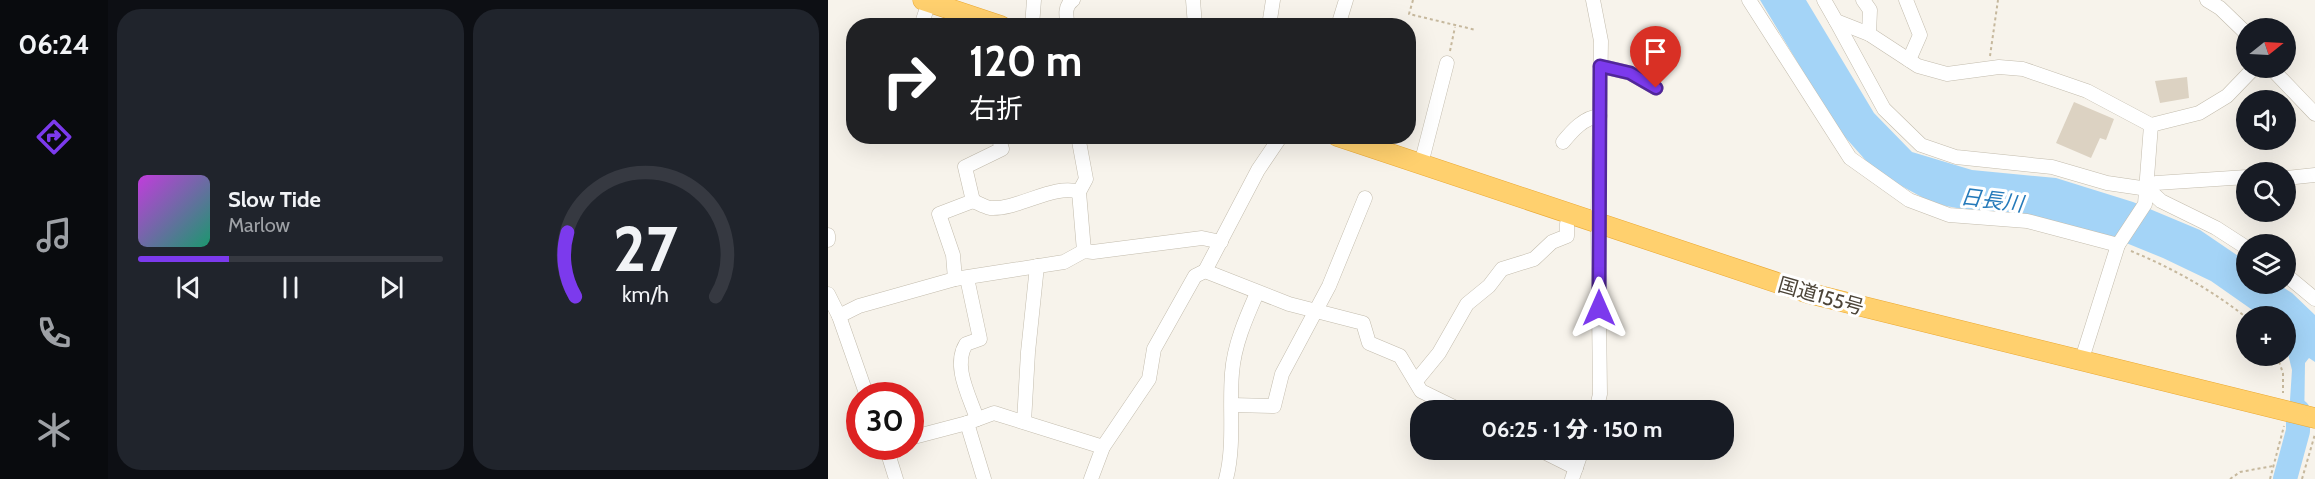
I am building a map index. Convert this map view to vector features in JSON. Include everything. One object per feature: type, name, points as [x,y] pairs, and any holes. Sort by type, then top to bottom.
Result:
[{"type":"highway","points":[[926,1],[977,18]]},
{"type":"highway","name":"国道155号","points":[[1361,144],[1808,293],[2315,418]]},
{"type":"street","points":[[1033,18],[1034,0]]},
{"type":"street","points":[[1067,18],[1069,3],[1073,0]]},
{"type":"street","points":[[1193,0],[1194,18]]},
{"type":"street","points":[[1270,18],[1273,0]]},
{"type":"street","points":[[1340,18],[1346,0]]},
{"type":"street","points":[[1593,0],[1600,41],[1599,400]]},
{"type":"street","points":[[1749,0],[1850,158],[1909,200],[1949,215],[2027,221],[2118,245]]},
{"type":"street","points":[[1824,0],[1884,108],[1921,145],[1956,158],[2052,167],[2107,183],[2148,189],[2161,201],[2216,228],[2236,241]]},
{"type":"street","points":[[1863,0],[1869,10],[1869,34]]},
{"type":"street","points":[[1906,0],[1920,35],[1909,60]]},
{"type":"street","points":[[2207,0],[2220,8],[2236,23]]},
{"type":"street","points":[[923,18],[926,1]]},
{"type":"street","points":[[1836,21],[1869,34],[1918,66],[1947,74],[1995,68],[2023,69],[2087,91],[2151,126],[2199,113],[2227,96],[2244,78]]},
{"type":"street","points":[[1420,164],[1447,63]]},
{"type":"street","points":[[1600,66],[1630,73],[1656,88]]},
{"type":"street","points":[[2282,78],[2312,104]]},
{"type":"street","points":[[1563,142],[1580,124],[1600,116]]},
{"type":"street","points":[[2081,362],[2118,245],[2145,204],[2148,189],[2147,165],[2151,126]]},
{"type":"street","points":[[973,201],[965,166],[1002,149],[1000,144]]},
{"type":"street","points":[[1079,144],[1086,179],[1079,192],[1084,251]]},
{"type":"street","points":[[1091,479],[1103,447],[1149,379],[1154,350],[1176,306],[1184,298],[1195,276],[1205,271],[1258,170],[1276,144]]},
{"type":"street","points":[[2296,177],[2315,175]]},
{"type":"street","points":[[2148,189],[2156,183],[2236,178]]},
{"type":"street","points":[[984,479],[960,360],[966,344],[980,339],[939,214],[973,201],[990,208],[1027,202],[1072,189],[1079,192]]},
{"type":"street","points":[[1232,405],[1274,406],[1282,374],[1334,275],[1365,198]]},
{"type":"street","points":[[1416,381],[1439,353],[1467,304],[1489,286],[1502,269],[1534,259],[1552,242],[1567,236],[1570,213]]},
{"type":"street","points":[[828,235],[828,240]]},
{"type":"street","points":[[839,316],[859,306],[961,278],[1064,262],[1084,251],[1094,252],[1202,238],[1221,242]]},
{"type":"street","points":[[1024,422],[1036,266]]},
{"type":"street","points":[[1205,271],[1257,293],[1363,323],[1370,343],[1401,356],[1422,391],[1440,400]]},
{"type":"street","points":[[2296,283],[2315,299]]},
{"type":"street","points":[[1226,479],[1232,405],[1232,372],[1241,331],[1257,293]]},
{"type":"street","points":[[828,294],[839,316],[862,382]]},
{"type":"street","points":[[924,434],[994,413],[1103,447]]},
{"type":"street","points":[[890,460],[896,479]]},
{"type":"street","points":[[1555,460],[1574,473]]},
{"type":"path","points":[[1413,0],[1409,14],[1476,30]]},
{"type":"path","points":[[1995,68],[1990,57],[1998,0]]},
{"type":"path","points":[[1447,63],[1455,26]]},
{"type":"path","points":[[2118,245],[2166,265],[2236,309]]},
{"type":"path","points":[[2270,479],[2286,411],[2281,366]]},
{"type":"path","points":[[2302,479],[2315,434]]},
{"type":"path","points":[[2230,479],[2240,472],[2273,466]]},
{"type":"water","name":"日長川","points":[[1760,0],[1806,0],[1874,113],[1912,152],[1972,170],[2056,178],[2133,202],[2200,230],[2236,255],[2236,294],[2293,294],[2315,315],[2315,362],[2309,358],[2305,363],[2304,429],[2300,442],[2289,440],[2292,427],[2291,366],[2296,366],[2296,306],[2247,306],[2211,281],[2109,236],[1929,201],[1876,172],[1837,128]]},
{"type":"building","points":[[2187,77],[2189,98],[2160,103],[2155,81]]},
{"type":"building","points":[[2074,102],[2114,119],[2106,140],[2100,138],[2091,158],[2056,143]]},
{"type":"waterway","points":[[2285,479],[2298,431],[2298,411]]},
{"type":"route","points":[[1599,308],[1600,66],[1630,73],[1656,88]]}]
